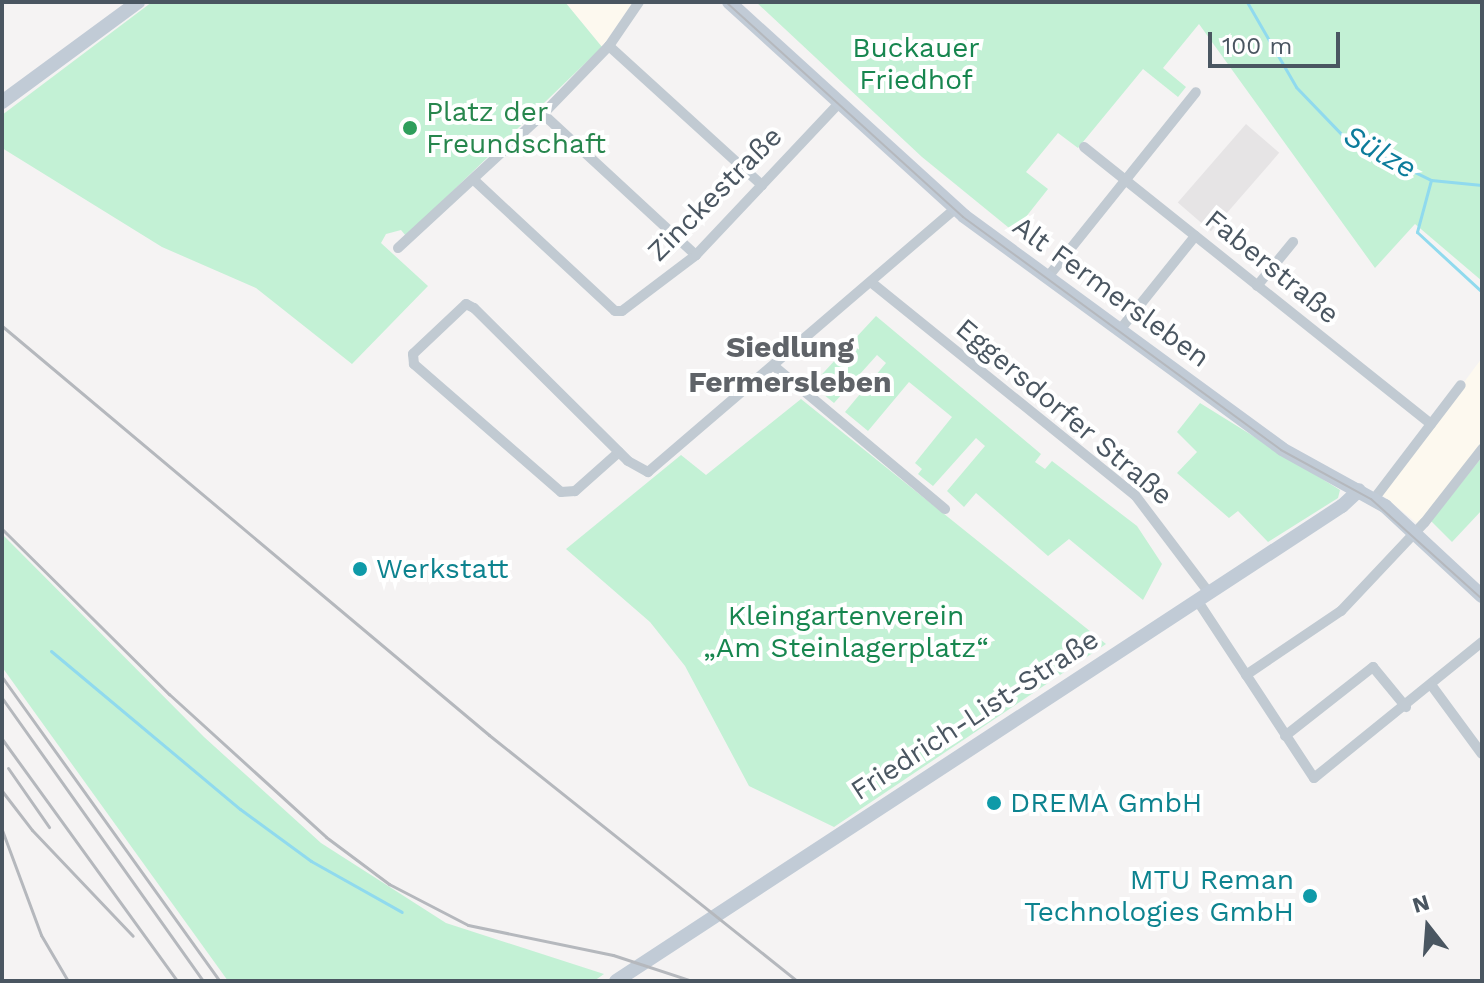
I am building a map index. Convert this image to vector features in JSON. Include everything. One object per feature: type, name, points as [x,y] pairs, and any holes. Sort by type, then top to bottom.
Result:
[{"type":"main road","points":[[2,102],[138,2]]},
{"type":"main road","name":"Alt Fermersleben","points":[[729,2],[955,209],[1282,449],[1374,499],[1482,596]]},
{"type":"main road","name":"Friedrich-List-Straße","points":[[616,981],[1203,596],[1359,490]]},
{"type":"street","points":[[398,248],[543,114],[609,46],[639,2]]},
{"type":"street","points":[[609,46],[762,185]]},
{"type":"street","points":[[1047,278],[1196,92]]},
{"type":"street","name":"Zinckestraße","points":[[474,180],[619,312],[696,255],[839,103]]},
{"type":"street","points":[[543,114],[696,255]]},
{"type":"street","name":"Faberstraße","points":[[1084,147],[1431,424]]},
{"type":"street","points":[[619,452],[575,491],[561,492],[414,364],[413,354],[466,304],[619,452],[628,461],[648,472],[955,209]]},
{"type":"street","points":[[1119,331],[1195,236]]},
{"type":"street","points":[[1257,286],[1293,242]]},
{"type":"street","name":"Eggersdorfer Straße","points":[[872,283],[1135,495],[1203,596],[1246,675],[1314,778],[1406,707]]},
{"type":"street","points":[[774,366],[945,509]]},
{"type":"street","points":[[1374,499],[1461,385]]},
{"type":"street","points":[[1246,675],[1341,611],[1415,533],[1482,449]]},
{"type":"street","points":[[1285,736],[1373,667],[1406,707],[1482,642]]},
{"type":"street","points":[[1432,686],[1482,754]]},
{"type":"shaded area","points":[[565,2],[633,2],[602,47]]},
{"type":"shaded area","points":[[1246,124],[1279,153],[1211,231],[1178,202]]},
{"type":"shaded area","points":[[1482,358],[1482,444],[1418,524],[1381,494]]},
{"type":"green space","points":[[152,2],[565,2],[602,47],[406,236],[401,230],[386,234],[381,243],[428,286],[352,364],[256,288],[162,247],[2,148],[2,115]]},
{"type":"green space","name":"Buckauer Friedhof","points":[[756,2],[1482,2],[1482,281],[1415,224],[1375,268],[1199,24],[1163,68],[1186,87],[1178,97],[1143,69],[1078,148],[1058,133],[1026,172],[1048,189],[1014,232],[922,157]]},
{"type":"green space","points":[[876,316],[1041,454],[1035,462],[1045,469],[1052,461],[1137,526],[1162,564],[1143,600],[1069,539],[1048,556],[976,493],[964,507],[947,491],[985,446],[976,438],[933,486],[918,474],[922,469],[915,463],[952,417],[909,382],[868,431],[845,412],[886,363],[877,355],[834,403],[812,385]]},
{"type":"green space","name":"Kleingartenverein „Am Steinlagerplatz“","points":[[801,399],[1106,644],[834,827],[749,786],[685,666],[650,622],[566,549],[681,455],[706,475]]},
{"type":"green space","points":[[1200,403],[1340,490],[1338,498],[1268,542],[1238,511],[1229,518],[1177,473],[1197,452],[1177,432]]},
{"type":"green space","points":[[1482,457],[1482,510],[1452,542],[1431,521]]},
{"type":"green space","points":[[2,534],[204,737],[321,843],[446,923],[604,974],[594,981],[228,981],[2,667]]},
{"type":"waterway","name":"Sülze","points":[[1247,2],[1296,87],[1345,138],[1431,180],[1482,185]]},
{"type":"waterway","points":[[1431,180],[1417,232],[1482,292]]},
{"type":"waterway","points":[[51,651],[240,809],[311,861],[402,912]]},
{"type":"tram line","points":[[726,2],[963,217],[1281,450],[1371,499],[1482,599]]},
{"type":"railway","points":[[2,326],[489,735],[797,981]]},
{"type":"railway","points":[[2,529],[169,694],[326,837],[389,884],[468,925],[613,955],[692,981]]},
{"type":"railway","points":[[2,677],[220,981]]},
{"type":"railway","points":[[2,698],[203,981]]},
{"type":"railway","points":[[2,739],[177,981]]},
{"type":"railway","points":[[8,768],[49,827]]},
{"type":"railway","points":[[2,791],[32,830],[133,936]]},
{"type":"railway","points":[[2,830],[41,935],[68,981]]},
{"type":"place","name":"Platz der Freundschaft","points":[[410,128]]},
{"type":"place","name":"Werkstatt","points":[[360,569]]},
{"type":"place","name":"DREMA GmbH","points":[[994,803]]},
{"type":"place","name":"MTU Reman Technologies GmbH","points":[[1310,896]]},
{"type":"district","name":"Siedlung Fermersleben","points":[[790,364]]}]
